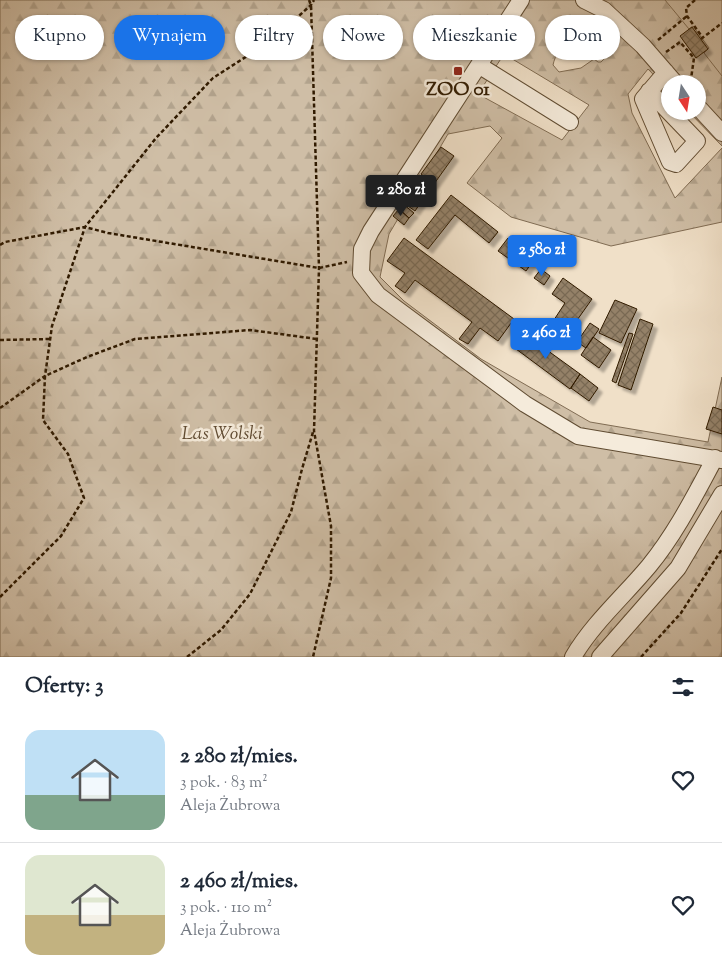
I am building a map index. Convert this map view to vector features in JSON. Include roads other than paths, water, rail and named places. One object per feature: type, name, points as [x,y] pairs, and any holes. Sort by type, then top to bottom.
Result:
[{"type":"street","points":[[521,0],[480,66],[371,231],[362,250],[361,273],[378,295],[526,404],[578,436],[719,459],[650,565],[592,630],[573,657]]},
{"type":"street","points":[[584,0],[604,10],[663,65],[649,92]]},
{"type":"street","points":[[480,66],[570,122]]},
{"type":"street","points":[[706,116],[722,133]]},
{"type":"street","points":[[600,657],[678,568],[722,494]]},
{"type":"place","name":"ZOO 01","points":[[458,71]]},
{"type":"park label","name":"Las Wolski","points":[[222,434]]}]
